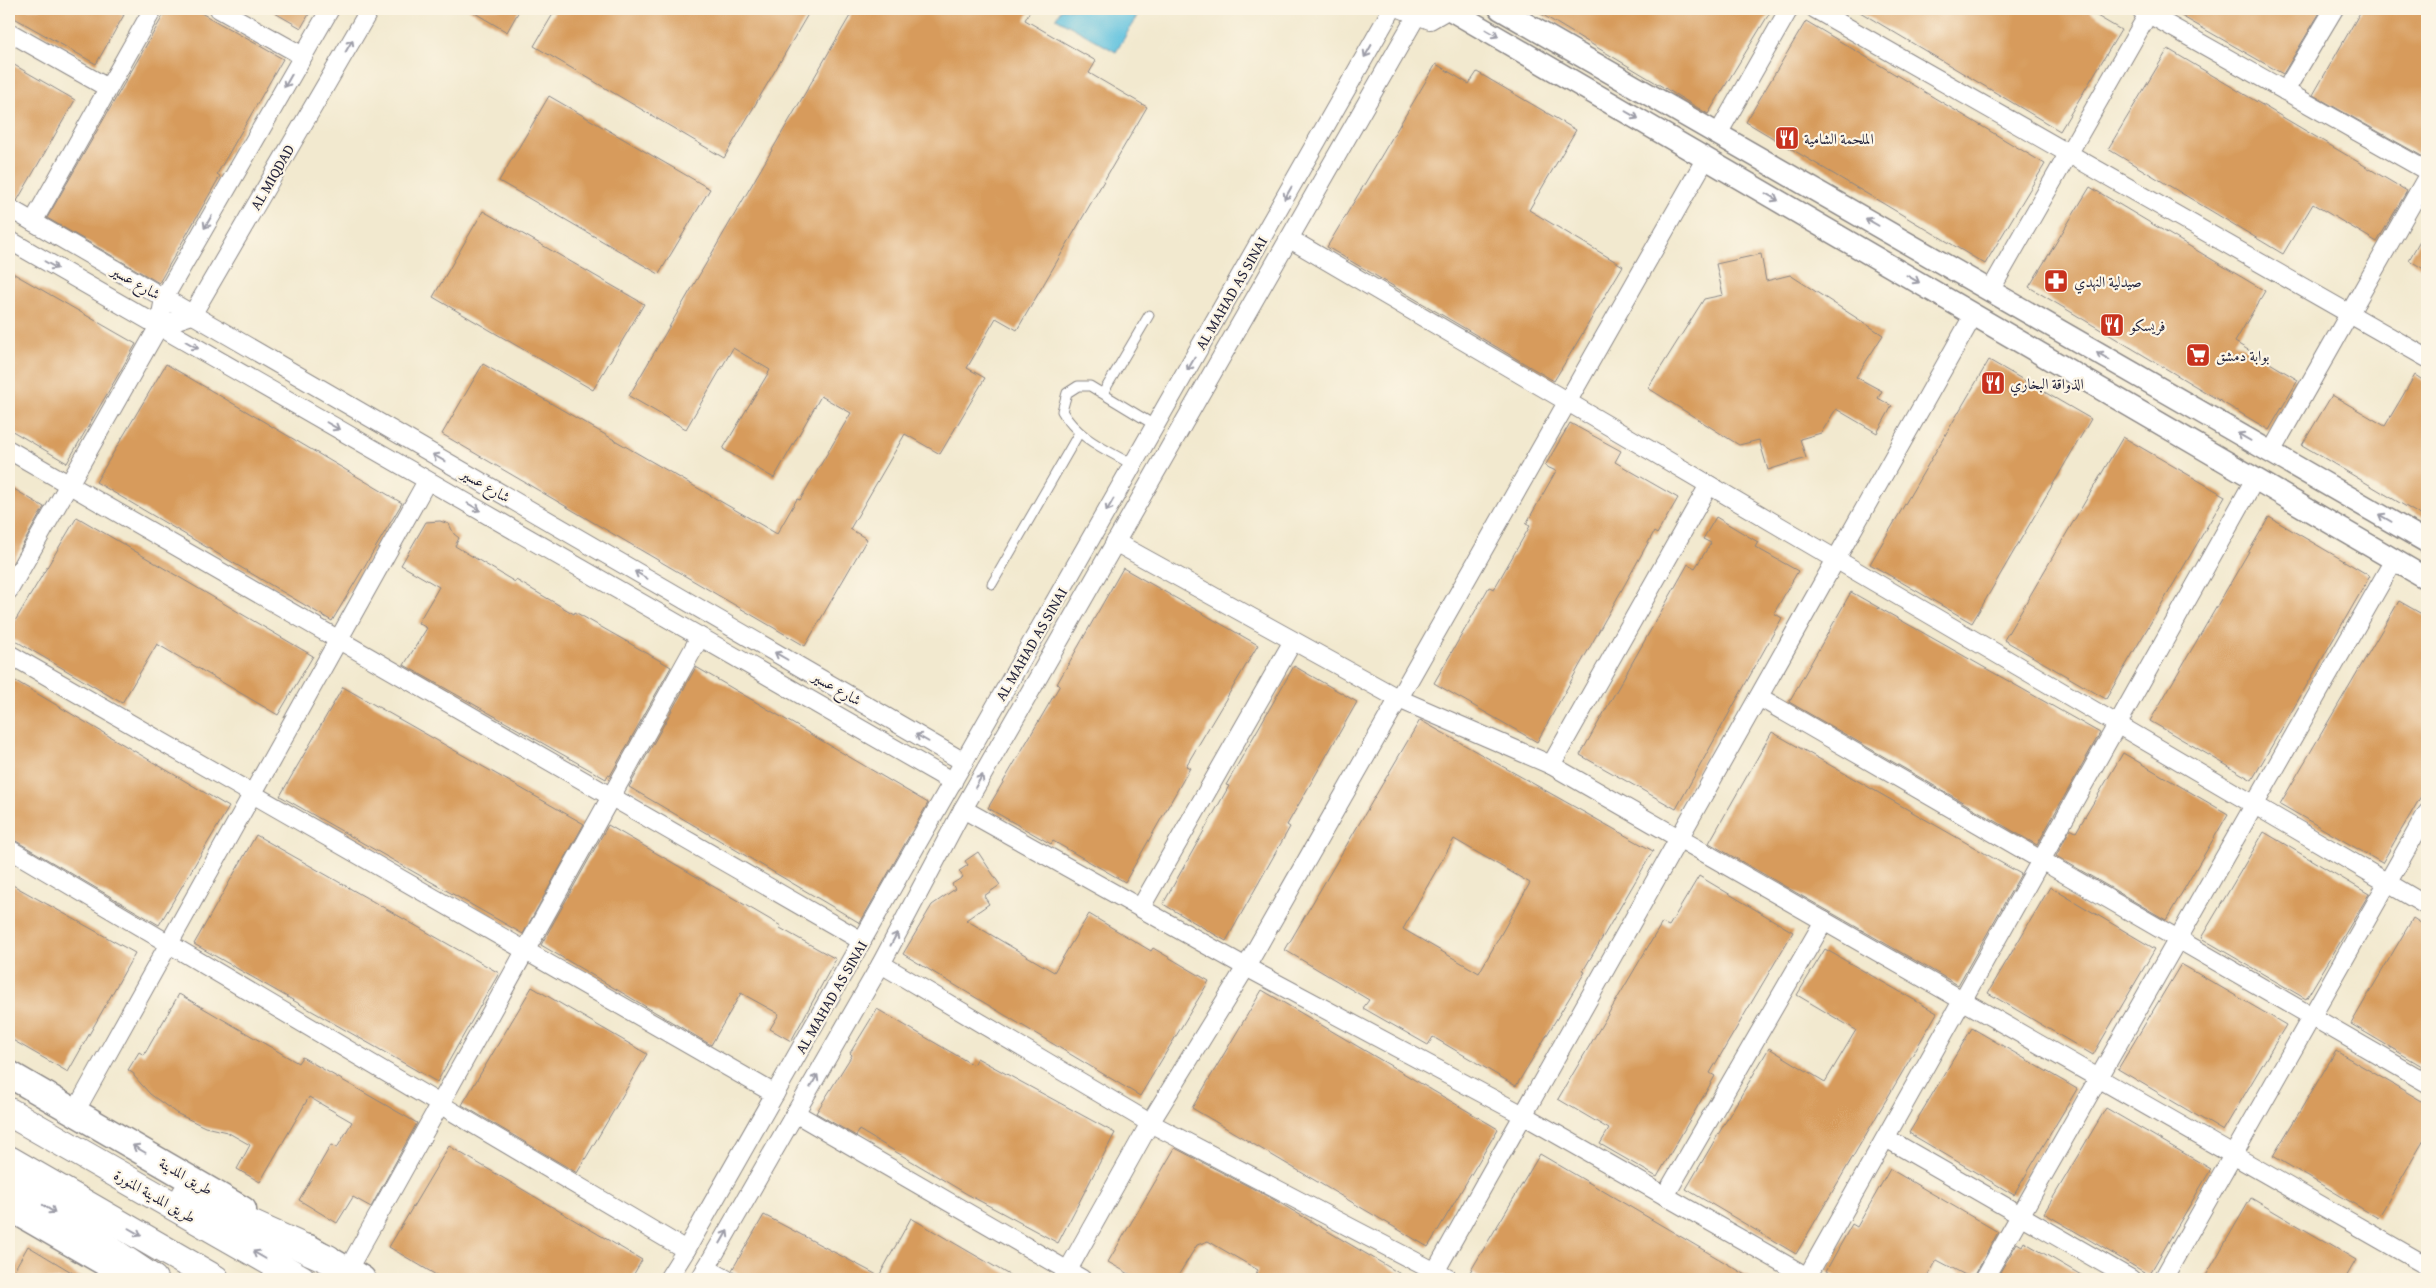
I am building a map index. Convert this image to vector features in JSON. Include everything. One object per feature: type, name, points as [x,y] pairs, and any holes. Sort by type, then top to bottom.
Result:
[{"type":"highway","points":[[19,1118],[346,1270]]},
{"type":"highway","name":"طريق المدينة المنورة","points":[[19,1118],[301,1279]]},
{"type":"highway","points":[[9,1160],[215,1279]]},
{"type":"highway","points":[[9,1182],[153,1279]]},
{"type":"main road","name":"طريق المدينة","points":[[9,1074],[346,1270]]},
{"type":"main road","points":[[9,1207],[134,1279]]},
{"type":"street","points":[[32,222],[153,9]]},
{"type":"street","points":[[219,9],[303,56]]},
{"type":"street","points":[[9,590],[159,326],[164,298],[330,9]]},
{"type":"street","name":"AL MIQDAD","points":[[192,314],[370,9]]},
{"type":"street","name":"AL MAHAD AS SINAI","points":[[668,1279],[1392,9]]},
{"type":"street","points":[[1410,12],[1430,20],[1449,9],[2427,579]]},
{"type":"street","points":[[1500,9],[2427,542]]},
{"type":"street","points":[[1718,134],[1789,9]]},
{"type":"street","points":[[1815,9],[2427,358]]},
{"type":"street","points":[[2285,91],[2334,9]]},
{"type":"street","points":[[1990,290],[2146,10],[2427,171]]},
{"type":"street","name":"AL MAHAD AS SINAI","points":[[703,1274],[881,964],[963,809],[1290,239],[1410,12]]},
{"type":"street","points":[[9,32],[108,88]]},
{"type":"street","points":[[795,1113],[1071,1277],[1150,1123],[1246,967],[1706,158]]},
{"type":"street","points":[[2271,452],[2427,176]]},
{"type":"street","name":"شارع عسير","points":[[9,208],[964,762]]},
{"type":"street","points":[[1290,239],[2427,906]]},
{"type":"street","name":"شارع عسير","points":[[9,240],[953,782]]},
{"type":"street","points":[[159,326],[192,314]]},
{"type":"street","points":[[881,964],[1150,1123],[1438,1277],[1523,1115],[1974,314]]},
{"type":"street","points":[[9,450],[862,941]]},
{"type":"street","points":[[963,809],[1246,967],[1523,1115],[1808,1279],[2255,479]]},
{"type":"street","points":[[75,1112],[428,480]]},
{"type":"street","points":[[1551,764],[1709,485]]},
{"type":"street","points":[[1115,542],[1399,699],[1551,764],[2427,1266]]},
{"type":"street","points":[[1984,1279],[2394,560]]},
{"type":"street","points":[[346,1270],[700,637]]},
{"type":"street","points":[[1141,907],[1293,641]]},
{"type":"street","points":[[9,654],[775,1094]]},
{"type":"street","points":[[1759,697],[2427,1083]]},
{"type":"street","points":[[2163,1279],[2427,813]]},
{"type":"street","points":[[9,849],[686,1250]]},
{"type":"street","points":[[1665,1196],[1824,921]]},
{"type":"street","points":[[1886,1138],[2131,1279]]},
{"type":"street","points":[[703,1274],[726,1279]]},
{"type":"lane","points":[[1103,392],[1149,315]]},
{"type":"lane","points":[[1133,465],[1079,433],[1062,411],[1067,393],[1078,386],[1090,386],[1103,392],[1156,426]]},
{"type":"lane","points":[[992,584],[1079,433]]},
{"type":"water","points":[[1061,9],[1141,9],[1116,52],[1056,18]]},
{"type":"building","points":[[9,9],[113,9],[124,15],[96,64],[9,15]]},
{"type":"building","points":[[167,9],[194,9],[283,59],[217,174],[220,176],[159,283],[47,218]]},
{"type":"building","points":[[268,9],[312,9],[301,28]]},
{"type":"building","points":[[468,9],[520,9],[507,32]]},
{"type":"building","points":[[556,9],[811,9],[724,158],[534,46]]},
{"type":"building","points":[[854,9],[1031,9],[1025,20],[1096,61],[1089,73],[1147,107],[1017,330],[996,318],[967,368],[985,378],[940,454],[905,434],[850,529],[867,539],[805,646],[442,434],[483,364],[777,534],[797,499],[800,500],[851,413],[821,396],[774,478],[723,449],[770,370],[733,348],[686,429],[629,396]]},
{"type":"building","points":[[1533,9],[1772,9],[1708,114]]},
{"type":"building","points":[[1855,9],[2085,9],[2121,30],[2060,131]]},
{"type":"building","points":[[2169,9],[2322,9],[2283,74]]},
{"type":"building","points":[[2362,9],[2427,9],[2427,159],[2313,95]]},
{"type":"building","points":[[1806,21],[2045,164],[1985,264],[1746,122]]},
{"type":"building","points":[[2168,49],[2407,191],[2377,242],[2313,204],[2283,254],[2108,149]]},
{"type":"building","points":[[9,62],[75,100],[17,201],[9,197]]},
{"type":"building","points":[[1436,64],[1469,84],[1477,72],[1576,130],[1529,210],[1623,266],[1554,381],[1327,247]]},
{"type":"building","points":[[549,96],[710,189],[659,274],[499,181]]},
{"type":"building","points":[[2090,187],[2265,291],[2235,342],[2298,380],[2269,430],[2029,287]]},
{"type":"building","points":[[483,211],[644,304],[593,390],[433,297]]},
{"type":"building","points":[[2427,228],[2427,271],[2409,260]]},
{"type":"building","points":[[1761,254],[1766,281],[1790,275],[1883,335],[1856,377],[1882,391],[1878,398],[1892,406],[1877,433],[1836,409],[1821,433],[1800,439],[1806,458],[1768,470],[1759,440],[1739,445],[1648,388],[1704,299],[1723,295],[1716,264]]},
{"type":"building","points":[[9,271],[136,344],[67,463],[9,429]]},
{"type":"building","points":[[1989,360],[2091,419],[1972,623],[1870,564]]},
{"type":"building","points":[[166,364],[402,503],[332,621],[96,482]]},
{"type":"building","points":[[2415,375],[2427,383],[2427,519],[2302,445],[2332,395],[2385,426]]},
{"type":"building","points":[[1570,423],[1621,451],[1615,462],[1678,498],[1657,534],[1654,532],[1537,742],[1434,683],[1489,587],[1494,589],[1530,526],[1526,524],[1556,471],[1545,466]]},
{"type":"building","points":[[2123,437],[2225,496],[2106,699],[2004,640]]},
{"type":"building","points":[[9,486],[44,507],[9,569]]},
{"type":"building","points":[[77,517],[313,656],[278,715],[157,644],[122,703],[9,637],[9,631]]},
{"type":"building","points":[[1716,517],[1758,542],[1755,547],[1798,571],[1774,613],[1782,618],[1676,809],[1580,755],[1688,564],[1695,568],[1711,543],[1703,539]]},
{"type":"building","points":[[2269,517],[2370,576],[2252,780],[2150,721]]},
{"type":"building","points":[[440,521],[449,524],[454,534],[459,538],[455,546],[515,582],[516,580],[574,614],[575,612],[671,667],[610,776],[608,775],[606,779],[404,665],[427,628],[418,623],[439,587],[401,565],[426,522]]},
{"type":"building","points":[[1123,568],[1258,645],[1186,766],[1190,768],[1125,882],[1053,841],[1051,844],[988,808],[1060,685],[1057,684]]},
{"type":"building","points":[[1851,592],[2100,733],[2037,845],[1789,702]]},
{"type":"building","points":[[2399,601],[2427,617],[2427,786],[2382,863],[2280,804]]},
{"type":"building","points":[[1294,666],[1357,702],[1287,825],[1290,827],[1226,941],[1163,904],[1229,786],[1226,785]]},
{"type":"building","points":[[696,667],[928,803],[860,923],[629,787]]},
{"type":"building","points":[[9,677],[229,807],[159,925],[9,837]]},
{"type":"building","points":[[343,687],[584,824],[523,934],[280,796]]},
{"type":"building","points":[[1420,720],[1653,851],[1583,971],[1585,972],[1516,1086],[1433,1037],[1428,1045],[1363,1008],[1369,1000],[1285,950]],"holes":[[[1454,839],[1530,883],[1479,973],[1403,929]]]},
{"type":"building","points":[[1772,732],[2021,874],[1958,985],[1709,843]]},
{"type":"building","points":[[2123,753],[2228,814],[2166,920],[2056,856],[2070,829],[2076,832]]},
{"type":"building","points":[[608,825],[781,926],[780,928],[836,959],[791,1041],[770,1029],[779,1014],[741,993],[711,1045],[541,945]]},
{"type":"building","points":[[2264,832],[2369,894],[2306,999],[2201,938]]},
{"type":"building","points":[[256,835],[499,973],[437,1082],[194,944]]},
{"type":"building","points":[[978,852],[1000,885],[984,896],[989,904],[966,920],[1054,972],[1089,914],[1151,951],[1153,948],[1209,981],[1140,1096],[903,954],[932,905],[955,889],[952,884],[963,877],[959,871],[968,865],[965,861]]},
{"type":"building","points":[[1699,876],[1793,932],[1710,1073],[1715,1076],[1657,1177],[1600,1144],[1609,1129],[1558,1099],[1662,923],[1669,926]]},
{"type":"building","points":[[9,883],[135,953],[68,1072],[9,1038]]},
{"type":"building","points":[[2050,887],[2155,949],[2093,1055],[1988,993]]},
{"type":"building","points":[[2413,918],[2427,927],[2427,1069],[2351,1024]]},
{"type":"building","points":[[1825,949],[1937,1013],[1796,1254],[1686,1189],[1769,1048],[1825,1082],[1856,1030],[1797,995]]},
{"type":"building","points":[[2181,964],[2286,1025],[2223,1131],[2118,1069]]},
{"type":"building","points":[[532,987],[647,1054],[577,1173],[462,1105]]},
{"type":"building","points":[[1262,990],[1498,1129],[1428,1247],[1192,1108]]},
{"type":"building","points":[[179,994],[298,1063],[302,1057],[417,1123],[371,1207],[353,1197],[337,1223],[299,1200],[331,1145],[337,1148],[352,1122],[309,1097],[260,1182],[237,1169],[250,1145],[227,1132],[205,1127],[176,1113],[150,1094],[134,1074],[128,1070],[139,1052],[144,1055]]},
{"type":"building","points":[[877,1009],[973,1065],[977,1058],[1115,1133],[1058,1243],[967,1194],[859,1130],[856,1136],[816,1113],[852,1055],[850,1053]]},
{"type":"building","points":[[1972,1028],[2077,1089],[2014,1195],[1909,1133]]},
{"type":"building","points":[[2336,1051],[2427,1104],[2427,1135],[2378,1218],[2273,1156]]},
{"type":"building","points":[[2106,1108],[2211,1169],[2149,1275],[2044,1213]]},
{"type":"building","points":[[449,1146],[642,1260],[631,1279],[443,1279],[389,1247]]},
{"type":"building","points":[[1175,1148],[1273,1199],[1409,1279],[1253,1279],[1258,1270],[1208,1241],[1197,1245],[1176,1279],[1138,1279],[1108,1262]]},
{"type":"building","points":[[1540,1154],[1753,1279],[1482,1279],[1470,1272]]},
{"type":"building","points":[[1890,1169],[1998,1232],[1973,1279],[1937,1260],[1926,1279],[1841,1279],[1826,1271],[1852,1224],[1857,1227]]},
{"type":"building","points":[[2251,1198],[2356,1260],[2345,1279],[2204,1279]]},
{"type":"building","points":[[764,1215],[879,1276],[911,1218],[1016,1279],[748,1279],[732,1270]]},
{"type":"building","points":[[2024,1242],[2088,1279],[1996,1279],[2017,1243],[2022,1246]]},
{"type":"building","points":[[28,1246],[83,1279],[9,1279]]},
{"type":"place","name":"الملحمة الشامية","points":[[1787,138]]},
{"type":"place","name":"صيدلية النهدي","points":[[2056,281]]},
{"type":"place","name":"فريسكو","points":[[2112,325]]},
{"type":"place","name":"بوابة دمشق","points":[[2198,355]]},
{"type":"place","name":"الذواقة البخاري","points":[[1993,383]]}]
